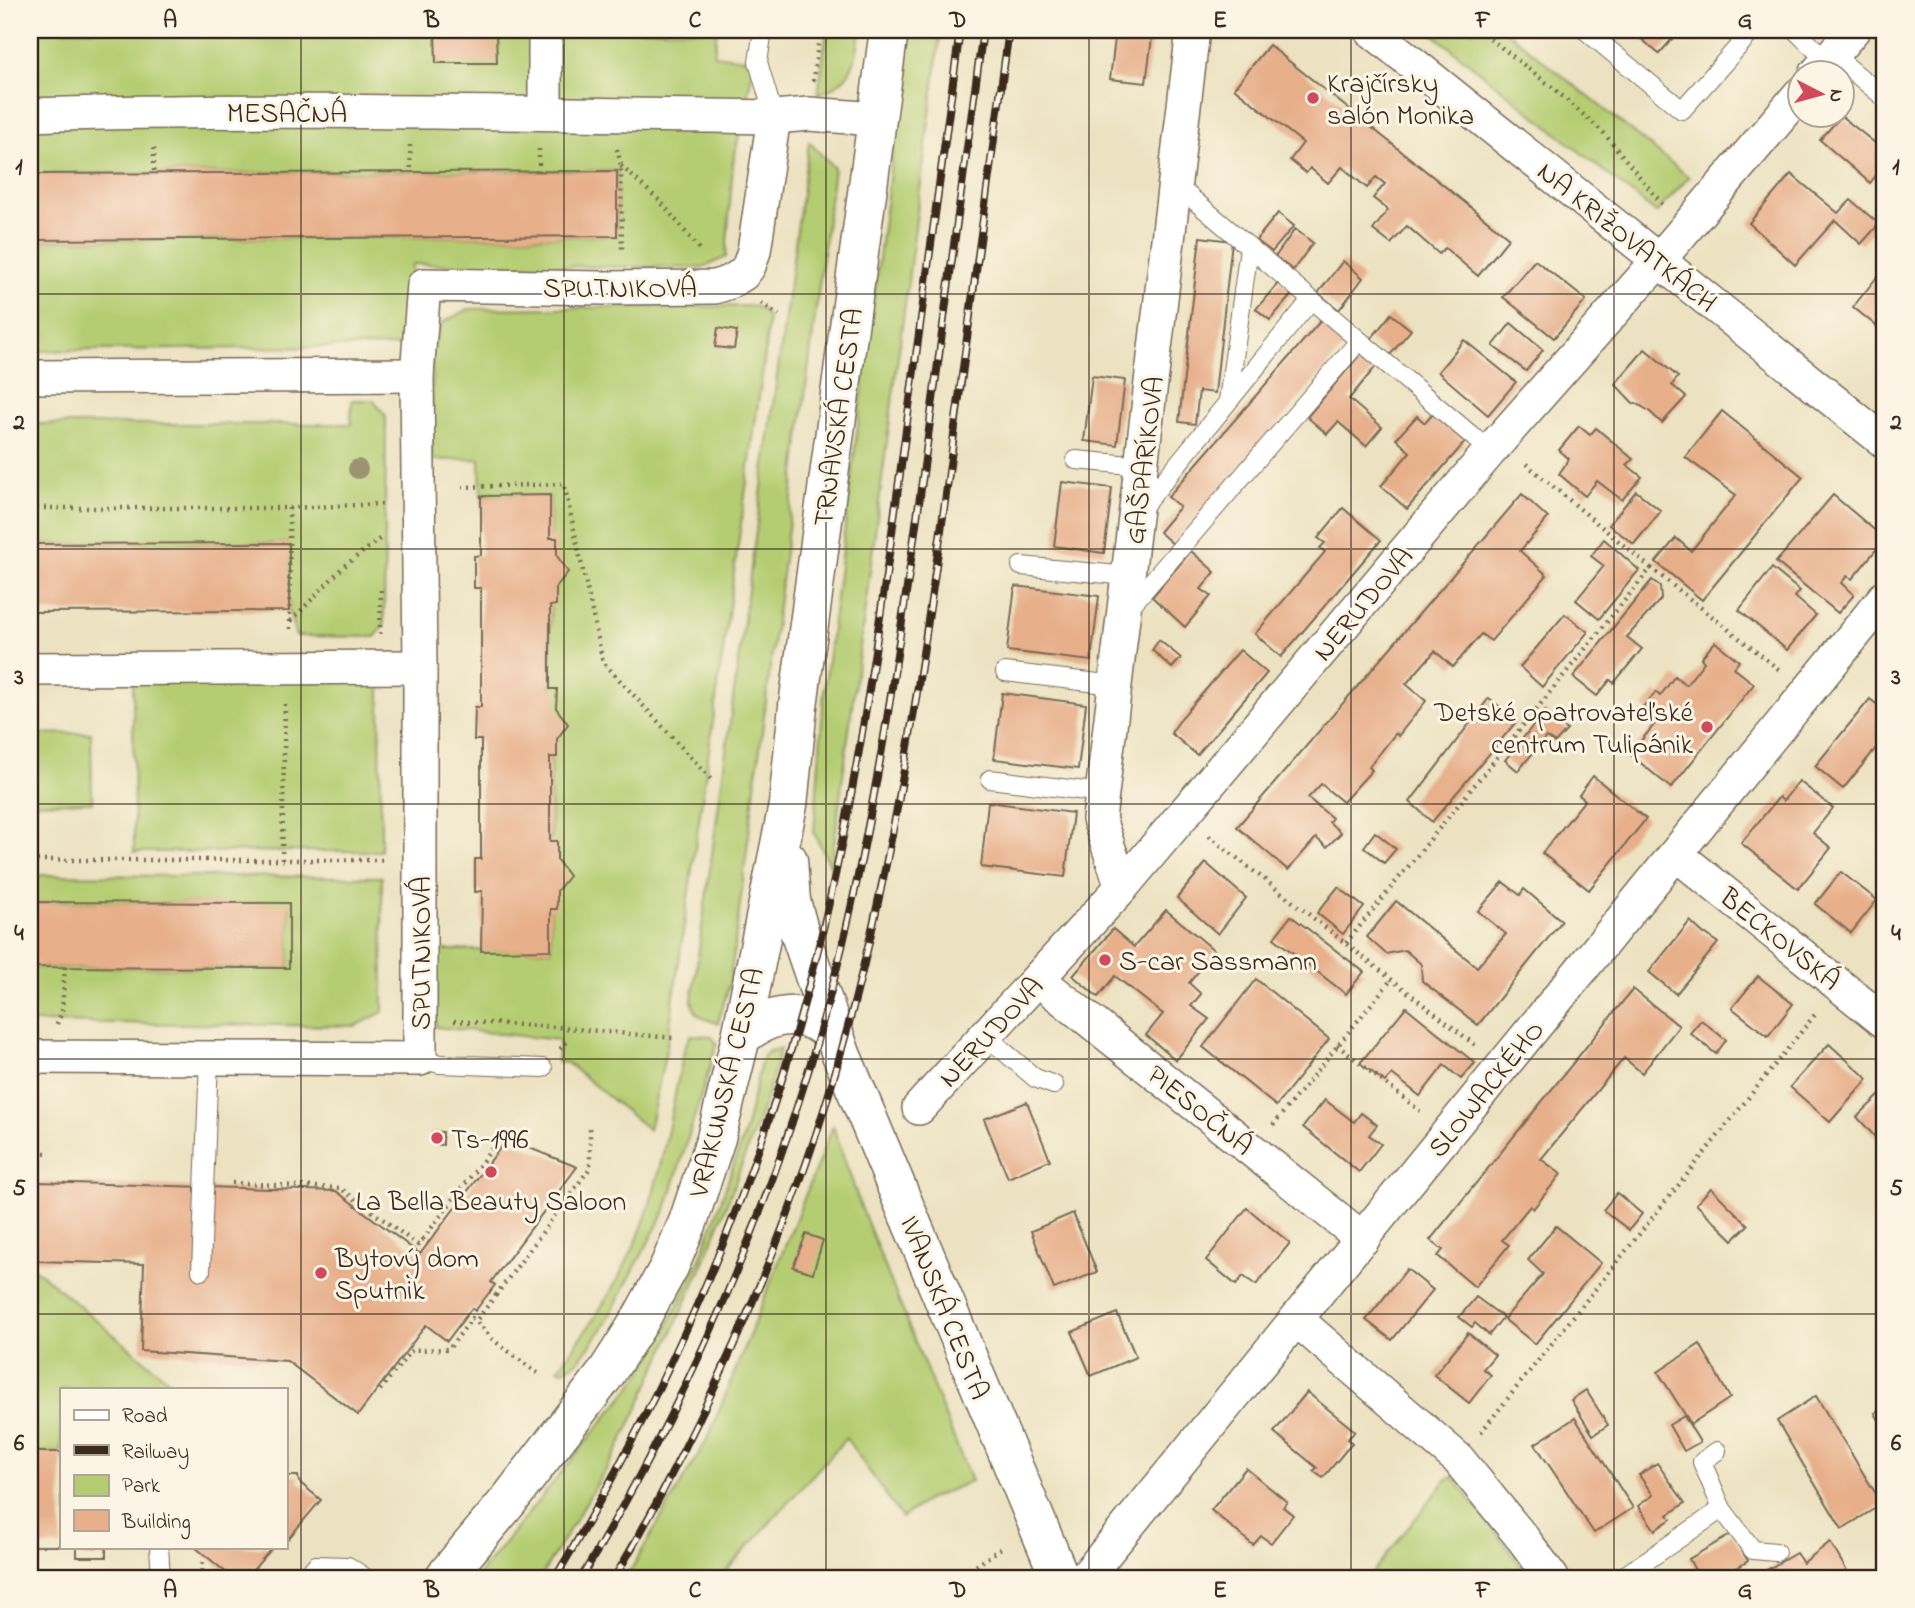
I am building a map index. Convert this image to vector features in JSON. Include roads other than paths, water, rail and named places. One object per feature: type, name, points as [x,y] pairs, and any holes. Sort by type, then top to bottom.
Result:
[{"type":"main road","name":"TRNAVSKÁ CESTA","points":[[788,805],[798,706],[889,30]]},
{"type":"main road","name":"IVANSKÁ CESTA","points":[[788,805],[788,857],[792,901],[812,974],[834,1036],[1060,1578]]},
{"type":"main road","name":"VRAKUNSKÁ CESTA","points":[[444,1578],[510,1499],[605,1375],[639,1322],[669,1267],[688,1223],[729,1092],[788,805]]},
{"type":"main road","points":[[741,1037],[753,1026],[785,1016],[800,1017],[822,1024],[834,1036]]},
{"type":"street","points":[[545,30],[545,113]]},
{"type":"street","name":"GAŠPARÍKOVA","points":[[1122,887],[1100,819],[1102,793],[1193,30]]},
{"type":"street","name":"NA KRIŽOVATKÁCH","points":[[1371,30],[1885,442]]},
{"type":"street","name":"NERUDOVA","points":[[919,1108],[1122,887],[1495,446],[1786,110]]},
{"type":"street","name":"MESAČNÁ","points":[[30,115],[134,112],[545,113],[774,117],[809,114],[877,119]]},
{"type":"street","name":"SPUTNIKOVÁ","points":[[41,1046],[209,1058],[420,1059],[417,375],[424,285],[715,287],[730,282],[743,274],[752,259],[774,117]]},
{"type":"street","points":[[30,377],[417,375]]},
{"type":"street","name":"SLOWACKÉHO","points":[[1084,1578],[1885,597]]},
{"type":"street","points":[[30,669],[288,655],[420,667]]},
{"type":"street","name":"BECKOVSKÁ","points":[[1676,854],[1885,1022]]},
{"type":"street","name":"PIESOČNÁ","points":[[1039,980],[1363,1239]]},
{"type":"street","points":[[1297,1320],[1458,1459],[1552,1578]]},
{"type":"lane","points":[[763,30],[758,62],[774,117]]},
{"type":"lane","points":[[1585,30],[1682,110],[1754,30]]},
{"type":"lane","points":[[1795,30],[1832,54],[1885,97]]},
{"type":"lane","points":[[1176,185],[1359,341],[1495,446]]},
{"type":"lane","points":[[1228,401],[1249,248]]},
{"type":"lane","points":[[1136,514],[1311,300]]},
{"type":"lane","points":[[1124,615],[1359,341]]},
{"type":"lane","points":[[1076,460],[1142,466]]},
{"type":"lane","points":[[1021,566],[1129,576]]},
{"type":"lane","points":[[1005,672],[1115,685]]},
{"type":"lane","points":[[990,779],[1102,793]]},
{"type":"lane","points":[[985,1035],[1035,1078],[1054,1085]]},
{"type":"lane","points":[[201,1271],[209,1058]]},
{"type":"lane","points":[[420,1059],[440,1064],[543,1068]]},
{"type":"lane","points":[[1717,1451],[1702,1462],[1722,1509],[1753,1550],[1776,1552]]},
{"type":"lane","points":[[1621,1578],[1722,1509]]},
{"type":"lane","points":[[159,1548],[161,1578]]},
{"type":"lane","points":[[305,1578],[316,1565],[348,1566],[366,1578]]},
{"type":"railway","points":[[555,1578],[592,1515],[659,1386],[719,1253],[770,1116],[811,979],[842,842],[867,704],[960,30]]},
{"type":"railway","points":[[581,1578],[657,1442],[724,1301],[781,1155],[827,1006],[857,880],[892,688],[983,30]]},
{"type":"railway","points":[[614,1578],[688,1441],[760,1285],[812,1146],[859,982],[891,842],[916,700],[1009,30]]},
{"type":"place","name":"Krajčírsky salón Monika","points":[[1313,98]]},
{"type":"place","name":"Detské opatrovateľské centrum Tulipánik","points":[[1707,727]]},
{"type":"place","name":"S-car Sassmann","points":[[1105,960]]},
{"type":"place","name":"Ts-1996","points":[[437,1138]]},
{"type":"place","name":"La Bella Beauty Saloon","points":[[491,1172]]},
{"type":"place","name":"Bytový dom Sputnik","points":[[321,1273]]}]
